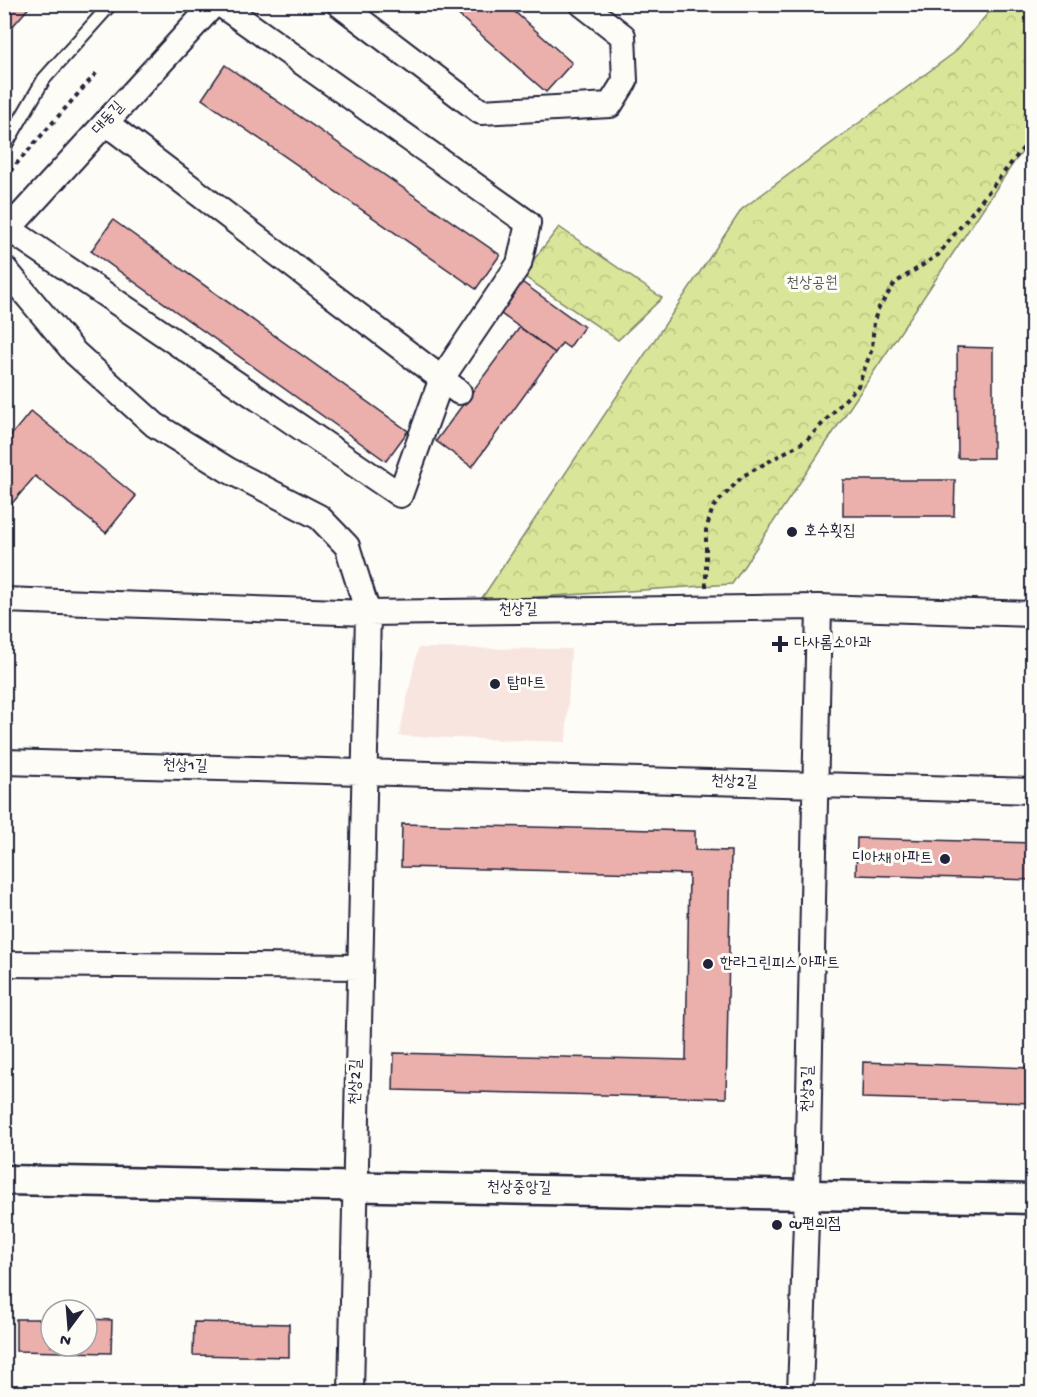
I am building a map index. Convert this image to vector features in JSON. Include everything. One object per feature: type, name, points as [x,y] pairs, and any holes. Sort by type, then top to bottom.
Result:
[{"type":"street","name":"대동길","points":[[7,232],[214,4]]},
{"type":"street","points":[[7,232],[400,495],[450,385],[519,264],[528,223],[220,4]]},
{"type":"street","points":[[339,4],[480,112],[610,105],[625,81],[623,36],[609,12],[582,4]]},
{"type":"street","points":[[106,123],[450,385]]},
{"type":"street","name":"천상2길","points":[[4,268],[75,353],[155,425],[228,470],[319,517],[348,546],[368,613],[351,1392]]},
{"type":"street","name":"천상길","points":[[4,600],[368,613],[819,607],[1032,614]]},
{"type":"street","name":"천상3길","points":[[800,1392],[807,1194],[819,607]]},
{"type":"street","name":"천상1길","points":[[4,762],[366,772]]},
{"type":"street","name":"천상2길","points":[[366,772],[814,786]]},
{"type":"street","points":[[814,786],[1032,791]]},
{"type":"street","points":[[4,964],[360,967]]},
{"type":"street","name":"천상중앙길","points":[[4,1180],[1032,1199]]},
{"type":"lane","points":[[4,148],[44,79],[111,4]]},
{"type":"path","points":[[4,178],[99,70]]},
{"type":"path","points":[[707,609],[706,530],[714,507],[743,476],[807,440],[858,386],[872,349],[874,321],[878,309],[895,283],[938,255],[1032,137]]},
{"type":"shaded area","name":"탑마트","points":[[418,648],[571,649],[566,742],[399,736]]},
{"type":"green space","name":"천상공원","points":[[995,5],[1032,5],[1032,140],[1014,162],[732,584],[480,601],[742,209],[954,53]]},
{"type":"green space","points":[[559,227],[662,298],[618,340],[522,275]]},
{"type":"building","points":[[4,4],[32,4],[5,35],[4,35]]},
{"type":"building","points":[[446,4],[506,4],[572,63],[546,92]]},
{"type":"building","points":[[225,65],[500,255],[476,289],[202,99]]},
{"type":"building","points":[[113,220],[408,431],[386,461],[91,251]]},
{"type":"building","points":[[519,280],[584,327],[569,348],[562,343],[555,353],[497,311]]},
{"type":"building","points":[[520,327],[555,353],[472,467],[436,441]]},
{"type":"building","points":[[957,347],[993,348],[993,458],[958,458]]},
{"type":"building","points":[[31,411],[136,496],[106,533],[35,476],[4,513],[4,444]]},
{"type":"building","points":[[843,480],[955,480],[954,516],[843,516]]},
{"type":"building","name":"한라그린피스 아파트","points":[[402,824],[695,831],[695,850],[731,851],[726,1098],[393,1090],[394,1053],[686,1060],[689,874],[401,867]]},
{"type":"building","name":"디아채 아파트","points":[[857,838],[1032,843],[1032,880],[856,875]]},
{"type":"building","points":[[863,1062],[1032,1068],[1032,1103],[862,1098]]},
{"type":"building","points":[[16,1319],[39,1319],[39,1351],[16,1351]]},
{"type":"building","points":[[99,1319],[112,1320],[111,1353],[99,1353]]},
{"type":"building","points":[[194,1322],[289,1324],[289,1357],[193,1355]]},
{"type":"place","name":"호수횟집","points":[[792,532]]},
{"type":"place","name":"다사롬소아과","points":[[780,644]]},
{"type":"place","name":"탑마트","points":[[495,684]]},
{"type":"place","name":"디아채 아파트","points":[[945,859]]},
{"type":"place","name":"한라그린피스 아파트","points":[[708,964]]},
{"type":"place","name":"cu편의점","points":[[777,1225]]}]
